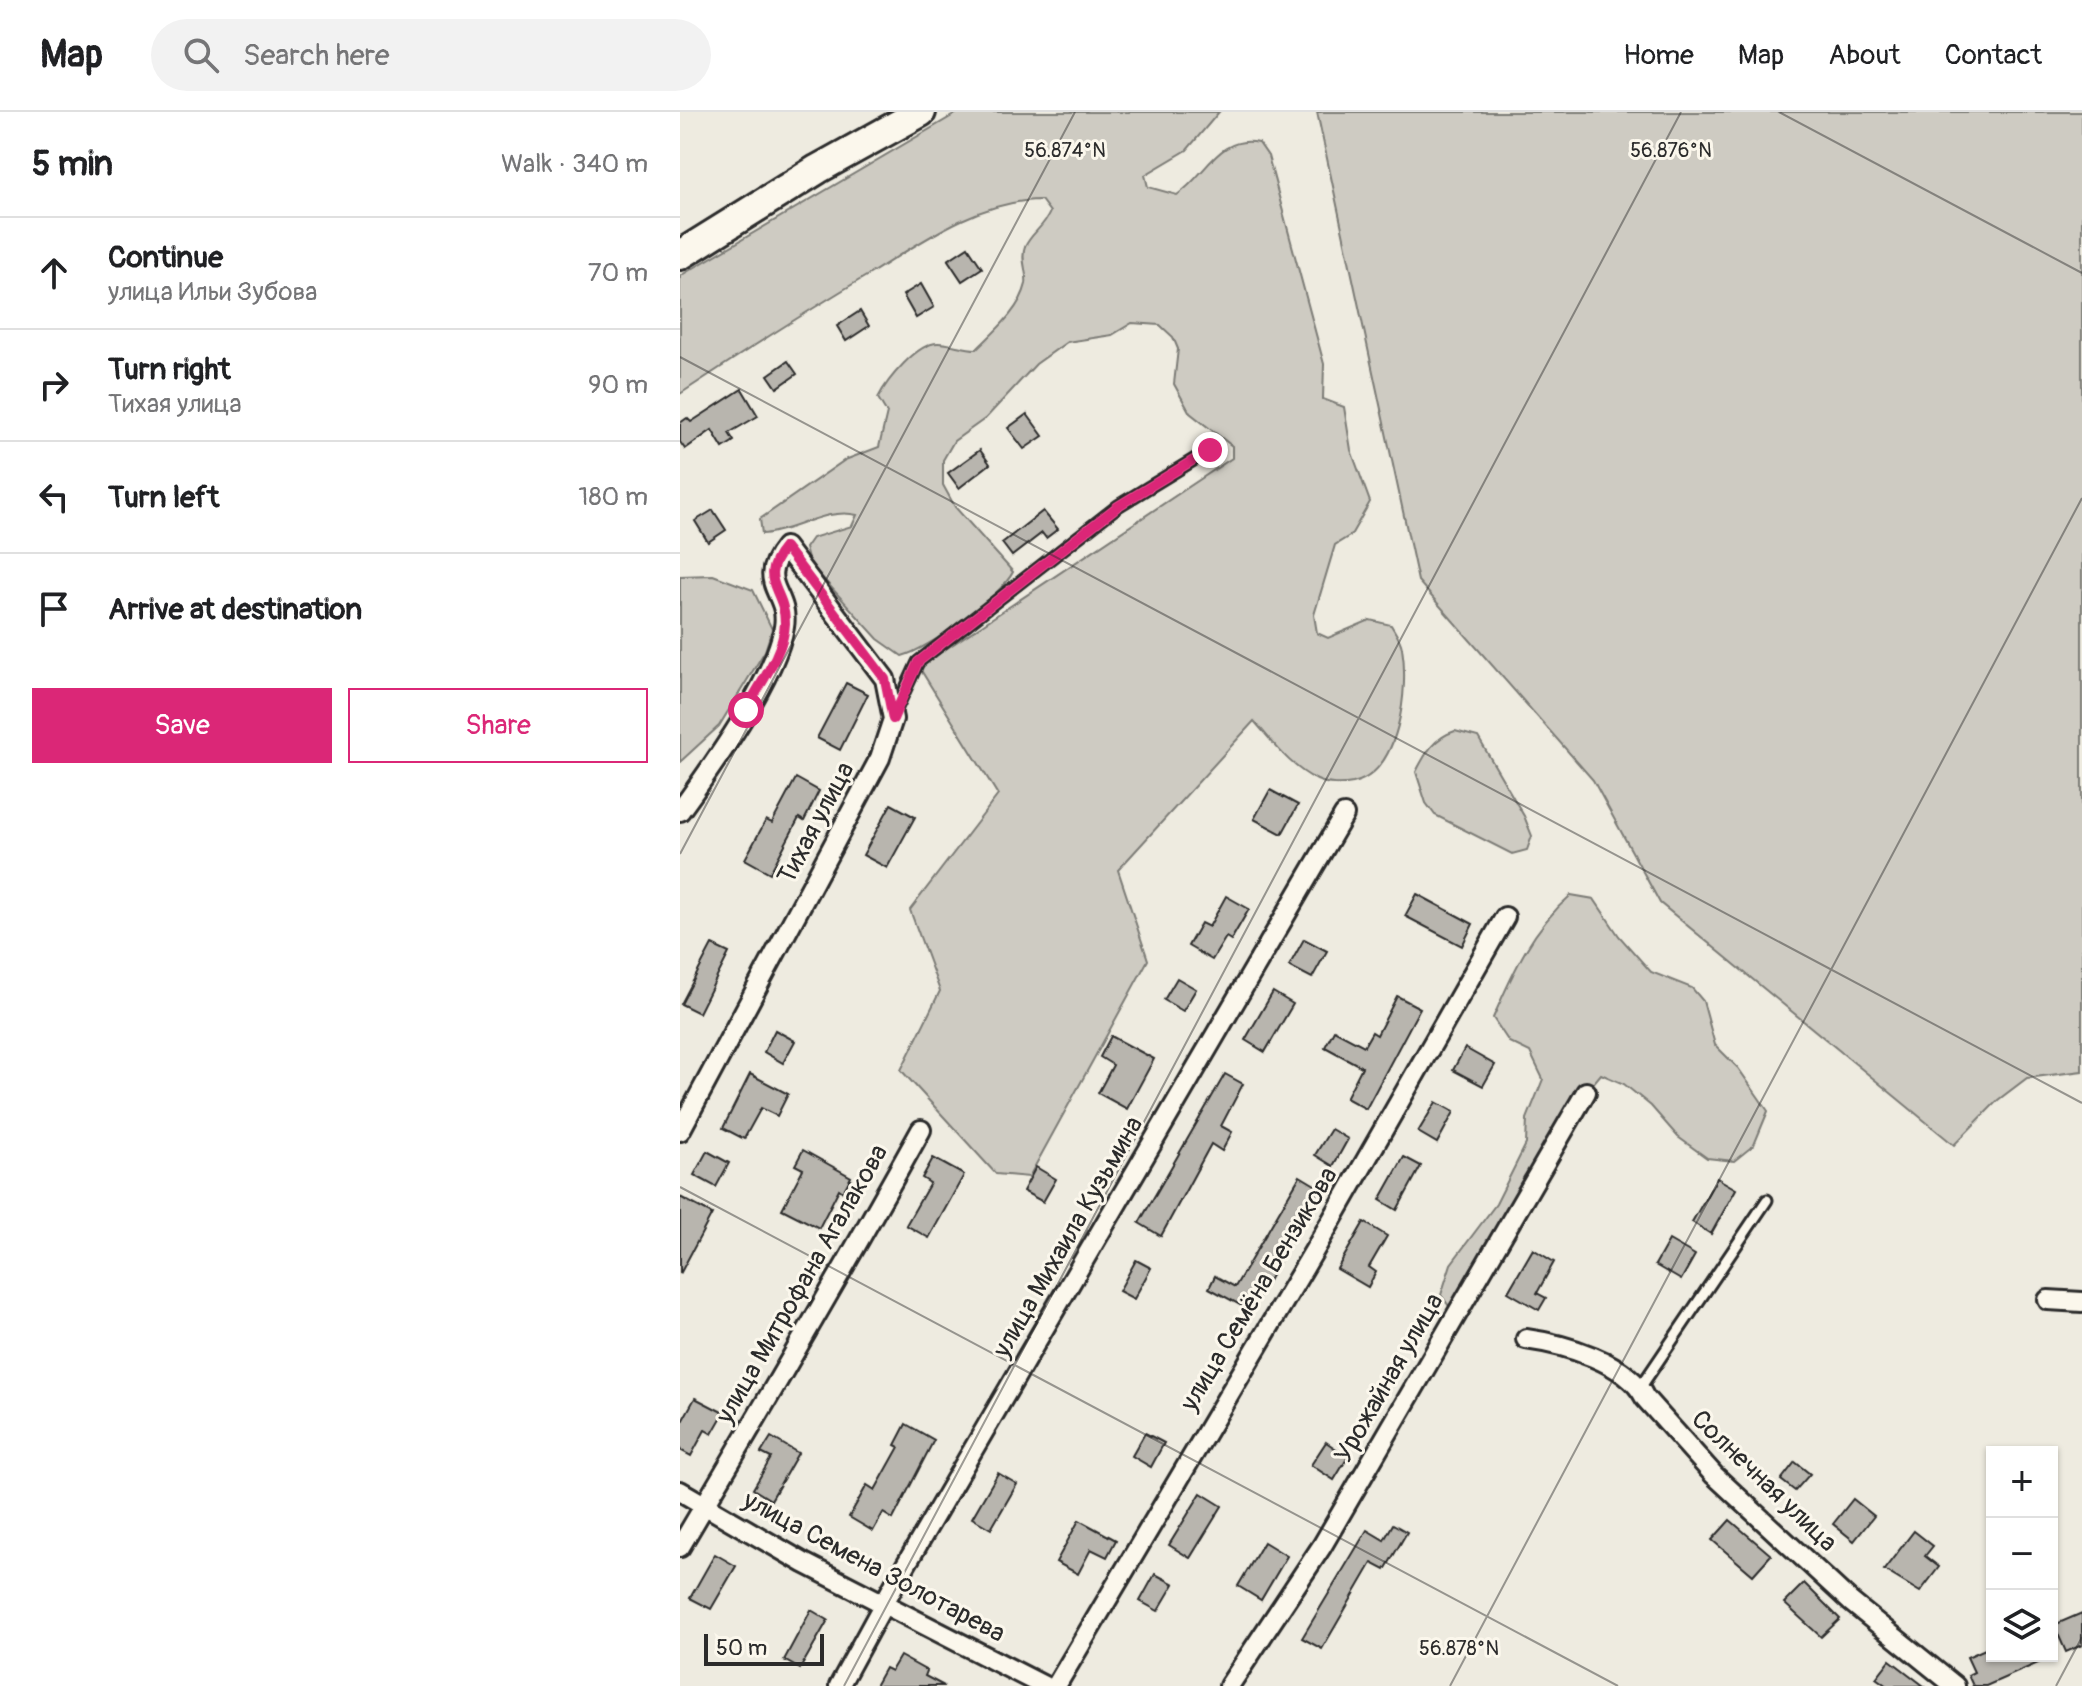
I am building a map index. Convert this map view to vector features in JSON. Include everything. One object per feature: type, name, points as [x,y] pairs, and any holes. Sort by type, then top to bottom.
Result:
[{"type":"main road","points":[[680,255],[818,169],[921,112]]},
{"type":"street","name":"Тихая улица","points":[[680,811],[746,710],[775,656],[785,625],[782,606],[769,577],[774,560],[785,547],[885,679],[893,719],[880,758],[680,1131]]},
{"type":"street","name":"улица Михаила Кузьмина","points":[[839,1686],[1344,815]]},
{"type":"street","name":"улица Семёна Бензикова","points":[[1056,1686],[1314,1251],[1505,917]]},
{"type":"street","name":"Урожайная улица","points":[[1229,1686],[1322,1546],[1586,1092]]},
{"type":"street","name":"улица Митрофана Агалакова","points":[[680,1547],[789,1367],[921,1130]]},
{"type":"street","points":[[2048,1300],[2082,1302]]},
{"type":"street","name":"Солнечная улица","points":[[1526,1339],[1561,1344],[1596,1358],[1640,1388],[1645,1398],[1714,1475],[1851,1602],[1955,1686]]},
{"type":"street","name":"улица Семена Золотарева","points":[[680,1491],[885,1606],[1044,1686]]},
{"type":"lane","points":[[893,719],[918,662],[1118,506],[1210,450]]},
{"type":"lane","points":[[1640,1388],[1767,1200]]},
{"type":"shaded area","points":[[959,112],[1219,112],[1187,150],[1145,175],[1148,187],[1177,195],[1223,150],[1245,142],[1259,143],[1268,156],[1324,364],[1323,399],[1344,407],[1351,450],[1370,502],[1351,535],[1335,545],[1314,615],[1317,633],[1328,638],[1370,620],[1391,625],[1401,645],[1404,665],[1398,726],[1391,746],[1369,776],[1344,784],[1317,780],[1290,761],[1254,721],[1118,870],[1148,960],[1029,1177],[996,1174],[901,1070],[940,991],[910,910],[998,795],[919,667],[1232,458],[1232,446],[1190,413],[1174,384],[1178,349],[1173,337],[1160,325],[1132,323],[1112,335],[1067,342],[1036,364],[986,418],[954,441],[943,460],[943,485],[955,507],[1013,572],[994,594],[963,621],[929,644],[902,656],[878,639],[809,563],[805,548],[812,538],[852,526],[857,515],[834,514],[762,534],[760,519],[845,460],[879,447],[887,413],[878,398],[895,373],[912,356],[938,343],[977,349],[1006,320],[1026,284],[1025,247],[1050,212],[1041,200],[995,207],[950,226],[680,394],[680,276]]},
{"type":"shaded area","points":[[1317,112],[2082,112],[2082,1071],[2027,1078],[1998,1100],[1954,1145],[1660,903],[1593,780],[1418,581]]},
{"type":"shaded area","points":[[713,575],[753,590],[772,629],[765,651],[719,726],[680,762],[680,576]]},
{"type":"shaded area","points":[[1455,731],[1478,737],[1524,816],[1532,836],[1527,850],[1512,854],[1435,815],[1426,803],[1416,772],[1431,747]]},
{"type":"shaded area","points":[[1571,895],[1594,899],[1619,936],[1651,972],[1692,988],[1703,1001],[1715,1045],[1738,1068],[1768,1111],[1754,1145],[1734,1161],[1707,1158],[1678,1137],[1651,1106],[1624,1084],[1601,1074],[1586,1092],[1472,1289],[1449,1306],[1441,1295],[1451,1264],[1496,1204],[1526,1144],[1527,1119],[1543,1079],[1530,1052],[1509,1042],[1493,1018],[1535,936]]},
{"type":"building","points":[[968,247],[982,268],[962,281],[948,260]]},
{"type":"building","points":[[921,284],[934,307],[916,318],[903,295]]},
{"type":"building","points":[[860,311],[869,326],[846,341],[837,326]]},
{"type":"building","points":[[788,361],[797,374],[777,388],[768,375]]},
{"type":"building","points":[[742,389],[758,416],[729,433],[734,441],[723,448],[712,430],[685,449],[680,442],[680,423],[687,418],[691,422]]},
{"type":"building","points":[[1027,414],[1043,436],[1024,449],[1008,428]]},
{"type":"building","points":[[980,450],[990,464],[959,488],[948,473]]},
{"type":"building","points":[[713,510],[726,530],[708,542],[695,521]]},
{"type":"building","points":[[1043,511],[1058,529],[1046,538],[1042,533],[1012,556],[1002,543]]},
{"type":"building","points":[[846,683],[868,694],[840,750],[817,738]]},
{"type":"building","points":[[796,778],[819,791],[804,821],[799,818],[770,873],[745,859],[766,820],[772,823]]},
{"type":"building","points":[[1270,790],[1298,805],[1282,834],[1254,819]]},
{"type":"building","points":[[891,804],[915,817],[887,868],[863,855]]},
{"type":"building","points":[[1417,894],[1473,924],[1462,946],[1405,916]]},
{"type":"building","points":[[1226,896],[1249,909],[1231,940],[1226,937],[1212,960],[1188,946],[1201,923],[1209,927]]},
{"type":"building","points":[[1304,939],[1327,951],[1312,978],[1289,966]]},
{"type":"building","points":[[712,945],[729,953],[699,1013],[681,1004]]},
{"type":"building","points":[[1177,978],[1196,989],[1183,1011],[1164,1000]]},
{"type":"building","points":[[1273,992],[1293,1004],[1265,1052],[1245,1040]]},
{"type":"building","points":[[1397,996],[1420,1008],[1366,1109],[1346,1098],[1362,1067],[1325,1047],[1334,1030],[1364,1046],[1372,1032],[1377,1035]]},
{"type":"building","points":[[775,1030],[795,1041],[783,1063],[764,1052]]},
{"type":"building","points":[[1111,1036],[1154,1059],[1127,1109],[1098,1093],[1113,1065],[1100,1057]]},
{"type":"building","points":[[1465,1048],[1495,1065],[1483,1086],[1453,1070]]},
{"type":"building","points":[[750,1074],[788,1094],[777,1116],[761,1108],[744,1139],[723,1128]]},
{"type":"building","points":[[1225,1074],[1243,1084],[1221,1126],[1232,1132],[1222,1151],[1211,1144],[1161,1236],[1139,1223]]},
{"type":"building","points":[[1436,1102],[1454,1112],[1437,1143],[1418,1132]]},
{"type":"building","points":[[1331,1129],[1348,1139],[1333,1166],[1315,1155]]},
{"type":"building","points":[[803,1150],[851,1177],[843,1192],[839,1189],[819,1228],[782,1209],[803,1169],[795,1165]]},
{"type":"building","points":[[707,1151],[729,1163],[716,1187],[694,1175]]},
{"type":"building","points":[[1404,1157],[1421,1166],[1397,1210],[1380,1200]]},
{"type":"building","points":[[933,1158],[964,1175],[929,1238],[906,1225],[930,1183],[922,1178]]},
{"type":"building","points":[[1036,1167],[1056,1179],[1043,1202],[1023,1191]]},
{"type":"building","points":[[1300,1176],[1320,1188],[1251,1311],[1209,1288],[1215,1276],[1235,1287]]},
{"type":"building","points":[[1717,1178],[1736,1189],[1711,1234],[1692,1222]]},
{"type":"building","points":[[680,1197],[712,1214],[680,1274]]},
{"type":"building","points":[[1364,1222],[1387,1236],[1369,1267],[1376,1272],[1368,1287],[1337,1269]]},
{"type":"building","points":[[1669,1240],[1695,1255],[1681,1280],[1655,1265]]},
{"type":"building","points":[[1533,1249],[1554,1262],[1537,1293],[1546,1298],[1539,1310],[1508,1292]]},
{"type":"building","points":[[1136,1260],[1151,1268],[1134,1299],[1119,1291]]},
{"type":"building","points":[[695,1398],[724,1413],[712,1434],[705,1430],[691,1456],[680,1450],[680,1425]]},
{"type":"building","points":[[906,1424],[934,1440],[893,1519],[883,1513],[873,1531],[849,1517],[867,1485],[875,1490],[899,1447],[895,1445]]},
{"type":"building","points":[[1145,1433],[1164,1443],[1151,1467],[1132,1456]]},
{"type":"building","points":[[771,1437],[798,1453],[771,1500],[753,1489],[771,1458],[761,1453]]},
{"type":"building","points":[[1326,1442],[1348,1457],[1334,1480],[1311,1465]]},
{"type":"building","points":[[1795,1462],[1810,1474],[1795,1491],[1781,1480]]},
{"type":"building","points":[[998,1473],[1017,1484],[991,1529],[972,1518]]},
{"type":"building","points":[[1201,1493],[1222,1506],[1190,1558],[1169,1545]]},
{"type":"building","points":[[1853,1499],[1874,1516],[1854,1541],[1833,1524]]},
{"type":"building","points":[[1079,1520],[1116,1540],[1107,1557],[1091,1549],[1078,1574],[1056,1562]]},
{"type":"building","points":[[1730,1520],[1771,1555],[1753,1575],[1712,1540]]},
{"type":"building","points":[[1393,1524],[1407,1532],[1385,1570],[1372,1563],[1322,1649],[1302,1638],[1367,1530],[1384,1540]]},
{"type":"building","points":[[1914,1531],[1933,1546],[1925,1556],[1939,1567],[1920,1592],[1884,1570]]},
{"type":"building","points":[[1264,1542],[1287,1556],[1261,1600],[1238,1586]]},
{"type":"building","points":[[715,1554],[736,1566],[711,1609],[690,1598]]},
{"type":"building","points":[[1155,1574],[1174,1584],[1158,1611],[1140,1601]]},
{"type":"building","points":[[1804,1583],[1840,1619],[1821,1637],[1784,1603]]},
{"type":"building","points":[[811,1610],[828,1620],[800,1669],[784,1660]]},
{"type":"building","points":[[2082,1613],[2082,1645],[2066,1652],[2058,1634],[2058,1623]]},
{"type":"building","points":[[1986,1649],[1986,1662],[2040,1662],[1986,1686],[1973,1686],[1968,1675],[1974,1672],[1967,1657]]},
{"type":"building","points":[[900,1656],[927,1671],[925,1676],[944,1686],[875,1686],[885,1668],[891,1671]]},
{"type":"building","points":[[1890,1660],[1924,1686],[1887,1686],[1876,1678]]},
{"type":"route","points":[[746,710],[775,656],[785,625],[782,606],[769,577],[774,560],[785,547],[885,679],[893,719],[908,678],[918,662],[1118,506],[1210,450]]}]
